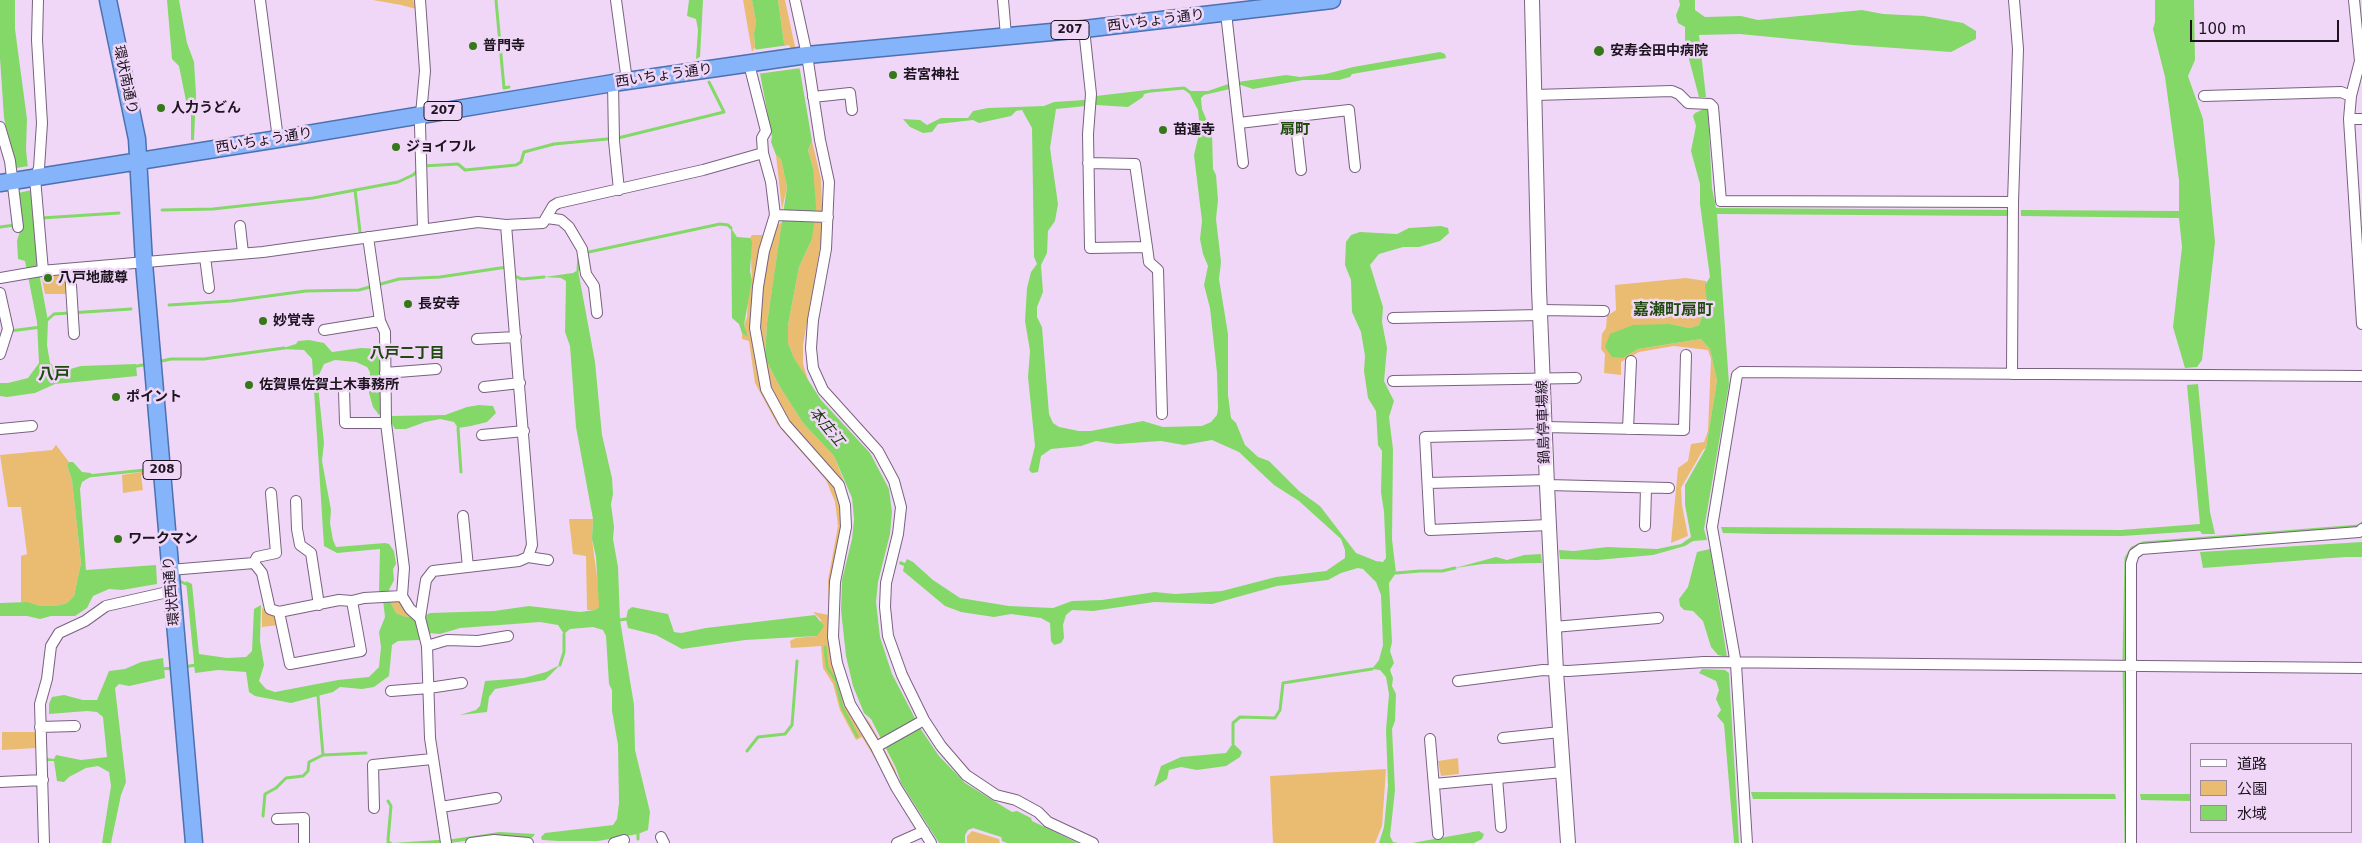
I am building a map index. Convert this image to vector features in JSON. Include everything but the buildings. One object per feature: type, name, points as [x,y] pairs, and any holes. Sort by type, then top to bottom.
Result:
[{"type":"highway","name":"環状南通り","points":[[108,0],[137,139],[138,160]]},
{"type":"highway","name":"西いちょう通り","points":[[6,182],[138,160],[278,140],[422,114],[620,82],[807,55],[1084,29],[1332,0]]},
{"type":"highway","name":"環状西通り","points":[[138,160],[144,262],[194,843]]},
{"type":"main road","name":"鍋島停車場線","points":[[1532,0],[1540,312],[1548,525],[1568,843]]},
{"type":"street","points":[[38,0],[37,40],[42,123],[39,168],[35,178],[42,271]]},
{"type":"street","points":[[260,0],[278,140]]},
{"type":"street","points":[[420,0],[425,71],[421,167],[423,228]]},
{"type":"street","points":[[616,0],[620,82],[614,139],[619,190]]},
{"type":"street","points":[[795,0],[807,55],[829,182],[826,248],[813,320],[811,348],[813,368],[823,390],[878,451],[894,481],[901,507],[898,534],[886,583],[885,607],[888,636],[902,675],[924,720],[941,746],[966,775],[996,795],[1016,800],[1038,812],[1048,822],[1093,843]]},
{"type":"street","points":[[1003,0],[1006,36]]},
{"type":"street","points":[[2012,374],[2013,202],[2018,49],[2014,0]]},
{"type":"street","points":[[2354,0],[2361,61],[2351,96],[2349,119],[2362,324]]},
{"type":"street","points":[[1226,13],[1236,84],[1243,163]]},
{"type":"street","points":[[1084,29],[1091,94],[1088,163],[1090,248],[1147,247]]},
{"type":"street","points":[[749,64],[766,131],[762,138],[763,153],[771,182],[775,215],[764,251],[758,287],[755,328],[766,389],[785,424],[839,485],[845,505],[846,526],[835,582],[833,637],[837,663],[850,704],[876,747],[896,786],[931,843]]},
{"type":"street","points":[[1534,95],[1672,91],[1679,94],[1688,103],[1710,104],[1713,107],[1721,201],[2013,202]]},
{"type":"street","points":[[2204,96],[2341,92],[2351,96]]},
{"type":"street","points":[[813,97],[850,93],[852,110]]},
{"type":"street","points":[[1239,123],[1349,110],[1355,167]]},
{"type":"street","points":[[1295,116],[1301,170]]},
{"type":"street","points":[[2349,119],[2362,119]]},
{"type":"street","points":[[0,127],[10,160],[6,182],[18,227]]},
{"type":"street","points":[[0,278],[42,271],[243,253],[478,222],[506,225],[543,223],[553,206],[558,203],[703,170],[763,153]]},
{"type":"street","points":[[1088,163],[1135,164],[1149,262],[1158,270],[1162,414]]},
{"type":"street","points":[[775,215],[828,217]]},
{"type":"street","points":[[547,218],[561,220],[569,227],[583,252],[586,274],[594,286],[597,313]]},
{"type":"street","points":[[506,225],[532,545],[528,557]]},
{"type":"street","points":[[240,226],[243,253]]},
{"type":"street","points":[[368,237],[380,321],[385,332],[386,424],[404,568],[402,596],[422,625]]},
{"type":"street","points":[[205,257],[209,288]]},
{"type":"street","points":[[70,269],[74,334]]},
{"type":"street","points":[[0,293],[8,331],[0,354]]},
{"type":"street","points":[[1393,318],[1604,311]]},
{"type":"street","points":[[324,330],[380,321]]},
{"type":"street","points":[[477,339],[516,337]]},
{"type":"street","points":[[1548,525],[1430,530],[1425,437],[1545,430],[1684,430],[1686,355]]},
{"type":"street","points":[[1628,429],[1632,361]]},
{"type":"street","points":[[385,373],[436,369]]},
{"type":"street","points":[[1747,843],[1736,664],[1712,527],[1737,375],[1741,372],[2362,376]]},
{"type":"street","points":[[1393,381],[1542,377],[1548,379],[1576,378]]},
{"type":"street","points":[[484,387],[520,384]]},
{"type":"street","points":[[344,390],[345,423],[386,424]]},
{"type":"street","points":[[0,429],[32,426]]},
{"type":"street","points":[[482,435],[524,432]]},
{"type":"street","points":[[1428,483],[1547,482],[1669,488]]},
{"type":"street","points":[[1645,526],[1646,488]]},
{"type":"street","points":[[254,563],[257,557],[276,553],[271,493]]},
{"type":"street","points":[[296,502],[300,546],[311,553],[319,605]]},
{"type":"street","points":[[463,516],[468,567]]},
{"type":"street","points":[[2131,843],[2126,666],[2131,563],[2134,554],[2141,549],[2359,532],[2362,529]]},
{"type":"street","points":[[445,839],[432,759],[427,646],[422,625],[426,580],[433,571],[519,561],[528,557],[548,560]]},
{"type":"street","points":[[44,843],[40,704],[47,679],[51,646],[59,633],[85,621],[106,606],[171,579],[254,563]]},
{"type":"street","points":[[254,563],[262,573],[270,609],[279,612],[339,600],[352,601],[364,598],[402,596]]},
{"type":"street","points":[[279,612],[290,664],[361,651],[352,601]]},
{"type":"street","points":[[1554,627],[1658,618]]},
{"type":"street","points":[[427,646],[446,640],[478,642],[508,636]]},
{"type":"street","points":[[1458,681],[1543,670],[1556,671],[1704,662],[1736,664],[2362,668]]},
{"type":"street","points":[[391,690],[429,688],[462,683]]},
{"type":"street","points":[[876,747],[924,720]]},
{"type":"street","points":[[40,727],[75,726]]},
{"type":"street","points":[[1503,738],[1560,732]]},
{"type":"street","points":[[1430,739],[1438,834]]},
{"type":"street","points":[[374,808],[373,765],[432,759]]},
{"type":"street","points":[[1434,784],[1563,772]]},
{"type":"street","points":[[1497,778],[1501,827]]},
{"type":"street","points":[[0,782],[43,780]]},
{"type":"street","points":[[441,807],[496,798]]},
{"type":"street","points":[[277,819],[304,818],[304,843]]},
{"type":"street","points":[[897,843],[924,831]]},
{"type":"street","points":[[471,843],[494,840],[528,843]]},
{"type":"green space","points":[[373,0],[413,0],[416,9],[401,5]]},
{"type":"green space","points":[[743,0],[752,0],[756,22],[754,34],[755,47],[752,52]]},
{"type":"green space","points":[[778,0],[785,0],[800,70],[784,43]]},
{"type":"green space","points":[[812,141],[821,179],[822,208],[821,242],[803,345],[803,364],[809,383],[794,358],[788,343],[788,325],[799,267],[812,239],[813,168],[808,150]]},
{"type":"green space","points":[[776,155],[781,159],[787,187],[782,210]]},
{"type":"green space","points":[[782,222],[767,323],[765,358],[780,387],[803,423],[834,456],[843,479],[850,512],[850,533],[839,581],[837,611],[838,652],[853,703],[870,723],[895,769],[899,784],[936,843],[926,843],[862,737],[856,740],[840,710],[833,684],[823,668],[821,646],[791,648],[790,641],[796,638],[817,636],[821,620],[813,612],[829,615],[828,580],[838,526],[835,502],[826,480],[777,424],[755,383],[749,341],[742,339],[742,333],[747,336],[744,325],[747,317],[752,280],[750,238],[752,235],[763,235]]},
{"type":"green space","points":[[67,271],[68,294],[45,294],[41,274]]},
{"type":"green space","points":[[1686,278],[1706,281],[1707,303],[1699,325],[1690,328],[1670,324],[1623,358],[1638,349],[1701,339],[1710,349],[1717,381],[1706,448],[1681,488],[1688,536],[1671,543],[1678,468],[1688,461],[1691,444],[1704,442],[1708,431],[1711,359],[1708,350],[1674,346],[1639,352],[1621,362],[1621,375],[1604,373],[1605,354],[1601,349],[1602,334],[1606,328],[1607,316],[1616,310],[1615,285]]},
{"type":"green space","points":[[56,445],[69,462],[67,465],[72,480],[81,563],[74,596],[67,603],[56,606],[40,606],[21,602],[21,556],[27,554],[21,507],[8,507],[0,455],[52,450]]},
{"type":"green space","points":[[148,471],[149,474],[141,475],[143,490],[123,493],[122,475]]},
{"type":"green space","points":[[569,519],[593,519],[592,539],[599,592],[599,607],[595,610],[587,610],[586,556],[573,554]]},
{"type":"green space","points":[[399,599],[414,616],[406,617],[396,613],[390,601]]},
{"type":"green space","points":[[262,608],[277,619],[279,625],[262,627]]},
{"type":"green space","points":[[2,732],[35,732],[37,748],[2,750]]},
{"type":"green space","points":[[1458,758],[1459,774],[1441,776],[1438,761]]},
{"type":"green space","points":[[1386,769],[1382,826],[1375,843],[1273,843],[1270,776]]},
{"type":"green space","points":[[972,831],[999,839],[1000,843],[967,843],[967,836]]},
{"type":"water","points":[[0,0],[15,0],[15,29],[27,119],[26,150],[40,278],[48,321],[47,345],[50,363],[57,370],[63,371],[81,366],[136,364],[137,376],[55,384],[35,393],[7,397],[0,396],[0,383],[28,378],[39,363],[37,322],[25,261],[18,259],[17,241],[21,227],[16,168],[4,118],[0,58]]},
{"type":"water","points":[[167,0],[179,0],[187,43],[194,62],[196,94],[194,140],[191,140],[191,109],[187,106],[179,66],[172,59]]},
{"type":"water","points":[[689,0],[703,0],[700,57],[696,59],[698,30],[696,19],[687,16]]},
{"type":"water","name":"本庄江","points":[[752,0],[778,0],[784,43],[800,70],[812,141],[808,150],[813,168],[816,207],[812,239],[799,267],[788,325],[788,343],[794,358],[821,400],[870,453],[889,489],[892,512],[890,534],[878,582],[876,602],[880,637],[892,674],[920,728],[939,756],[965,783],[1012,812],[1017,811],[1031,818],[1032,821],[1078,843],[1007,843],[1002,841],[1001,837],[973,828],[968,830],[965,835],[965,843],[939,843],[901,783],[896,768],[871,719],[864,713],[853,686],[846,656],[841,610],[842,580],[852,539],[854,519],[852,498],[834,456],[803,423],[780,387],[765,358],[767,323],[787,187],[781,159],[776,155],[771,142],[772,137],[755,47],[754,34],[756,22]]},
{"type":"water","points":[[1679,0],[1695,0],[1695,10],[1705,17],[1741,16],[1758,20],[1862,10],[1883,14],[1924,16],[1963,23],[1976,31],[1976,39],[1951,52],[1740,34],[1699,35],[1706,97],[1699,97],[1685,44],[1685,27],[1678,23],[1676,15],[1680,5]]},
{"type":"water","points":[[2155,0],[2194,0],[2195,60],[2188,76],[2203,119],[2215,242],[2202,360],[2197,367],[2185,368],[2173,327],[2182,247],[2179,218],[2021,216],[2021,210],[2179,211],[2179,180],[2165,77],[2153,29],[2155,22]]},
{"type":"water","points":[[1440,52],[1445,54],[1446,58],[1352,74],[1350,77],[1339,80],[1303,80],[1253,89],[1241,85],[1233,86],[1230,89],[1204,95],[1201,98],[1202,109],[1212,133],[1213,169],[1216,175],[1218,200],[1216,219],[1221,262],[1219,279],[1228,334],[1228,395],[1231,418],[1236,423],[1245,445],[1258,457],[1269,461],[1299,491],[1320,506],[1356,553],[1376,561],[1383,562],[1386,558],[1381,492],[1382,451],[1378,445],[1376,411],[1368,398],[1361,332],[1352,312],[1351,280],[1345,265],[1346,242],[1351,235],[1360,232],[1397,234],[1409,228],[1441,226],[1448,228],[1449,233],[1440,241],[1419,247],[1403,247],[1379,254],[1370,265],[1383,307],[1382,322],[1387,348],[1384,381],[1394,401],[1389,417],[1393,449],[1392,539],[1396,573],[1389,583],[1392,642],[1390,651],[1394,663],[1390,670],[1393,678],[1392,686],[1396,694],[1395,721],[1392,729],[1395,790],[1390,836],[1393,842],[1398,843],[1379,843],[1384,827],[1388,786],[1386,730],[1389,694],[1386,677],[1380,670],[1372,669],[1379,660],[1383,645],[1381,595],[1376,582],[1363,569],[1358,568],[1341,573],[1328,580],[1277,586],[1212,604],[1154,602],[1093,611],[1072,610],[1066,615],[1063,625],[1064,638],[1061,643],[1054,645],[1051,641],[1050,623],[1041,618],[1011,614],[994,617],[961,612],[945,606],[903,571],[904,566],[899,564],[900,561],[905,563],[907,559],[933,580],[960,598],[1009,606],[1053,608],[1072,601],[1102,600],[1155,592],[1175,594],[1222,591],[1276,577],[1326,571],[1345,558],[1345,550],[1341,539],[1299,501],[1274,485],[1239,452],[1212,440],[1184,445],[1161,441],[1117,444],[1096,441],[1081,446],[1051,449],[1041,456],[1038,472],[1032,473],[1029,470],[1035,446],[1028,377],[1030,351],[1025,321],[1027,288],[1031,272],[1037,264],[1034,257],[1032,128],[1022,110],[1016,111],[1011,116],[979,123],[973,120],[938,124],[932,132],[923,133],[910,127],[903,119],[920,120],[927,125],[941,118],[968,118],[973,111],[988,108],[1044,106],[1054,102],[1084,100],[1096,96],[1155,89],[1156,91],[1144,94],[1143,97],[1128,107],[1096,105],[1056,109],[1050,148],[1058,204],[1055,221],[1048,231],[1047,253],[1041,265],[1043,292],[1037,307],[1037,317],[1042,327],[1049,414],[1053,423],[1059,427],[1079,431],[1091,431],[1143,421],[1163,427],[1202,426],[1211,422],[1217,415],[1217,373],[1210,308],[1204,285],[1208,266],[1200,239],[1202,221],[1194,155],[1200,130],[1198,110],[1188,91],[1208,91],[1231,83],[1286,75],[1300,77],[1326,74],[1353,67]]},
{"type":"water","points":[[1706,108],[1708,111],[1712,188],[1716,208],[2008,210],[2007,216],[1717,214],[1729,384],[1704,529],[1707,540],[1693,541],[1685,546],[1653,555],[1597,560],[1560,559],[1559,550],[1574,551],[1607,547],[1657,549],[1681,544],[1691,537],[1685,505],[1685,485],[1706,448],[1717,381],[1710,349],[1701,339],[1638,349],[1623,358],[1612,357],[1605,347],[1610,334],[1633,325],[1670,324],[1690,328],[1699,325],[1707,303],[1705,285],[1710,277],[1700,204],[1700,184],[1691,151],[1696,126],[1693,116],[1695,113]]},
{"type":"water","points":[[731,228],[737,237],[750,238],[752,242],[750,271],[752,280],[744,325],[748,337],[742,333],[739,324],[732,318]]},
{"type":"water","points":[[578,270],[595,362],[602,435],[612,478],[613,539],[618,567],[620,620],[634,705],[635,750],[650,812],[648,830],[638,834],[598,841],[542,840],[541,837],[545,833],[613,825],[617,819],[619,803],[618,745],[612,711],[612,690],[609,684],[606,636],[603,630],[593,627],[570,629],[564,634],[558,625],[540,622],[460,628],[440,634],[427,633],[426,615],[430,613],[494,611],[529,606],[580,612],[595,610],[599,607],[596,557],[592,539],[593,519],[576,427],[570,346],[565,332],[566,281],[561,278],[544,277],[573,273]]},
{"type":"water","points":[[309,340],[324,343],[332,352],[361,348],[380,349],[381,414],[379,415],[373,407],[369,393],[370,372],[367,367],[356,362],[335,360],[324,364],[319,375],[319,395],[324,443],[322,461],[331,510],[330,523],[333,540],[336,547],[389,544],[394,551],[396,564],[393,569],[394,580],[388,592],[379,591],[380,549],[337,553],[324,546],[312,359],[304,350],[280,349],[296,344],[298,341]]},
{"type":"water","points":[[2198,384],[2210,512],[2215,534],[2202,534],[2200,531],[2122,536],[1767,534],[1723,533],[1721,527],[2121,530],[2200,524],[2187,385]]},
{"type":"water","points":[[479,405],[493,406],[496,413],[487,422],[471,426],[458,428],[454,422],[440,419],[406,429],[395,429],[391,422],[391,416],[445,415]]},
{"type":"water","points":[[69,462],[73,462],[82,472],[91,473],[92,476],[82,482],[80,489],[86,570],[156,565],[157,584],[122,590],[109,589],[93,596],[87,608],[75,616],[51,616],[40,619],[27,616],[0,616],[0,603],[27,602],[40,606],[56,606],[67,603],[74,596],[81,563],[72,480],[67,465]]},
{"type":"water","points":[[2362,542],[2362,557],[2203,568],[2200,552]]},
{"type":"water","points":[[1710,549],[1727,657],[1718,655],[1711,647],[1703,621],[1693,611],[1684,610],[1680,606],[1679,599],[1688,587],[1697,552]]},
{"type":"water","points":[[1541,554],[1542,563],[1483,564],[1455,568],[1496,557],[1507,560],[1524,555]]},
{"type":"water","points":[[186,581],[192,584],[199,654],[227,658],[246,657],[252,651],[254,609],[261,605],[260,641],[264,665],[259,681],[266,689],[275,692],[338,680],[369,677],[379,667],[381,647],[379,632],[385,617],[383,600],[390,601],[396,613],[406,617],[414,616],[420,629],[419,640],[398,641],[392,645],[389,676],[374,687],[362,689],[340,687],[333,692],[291,703],[255,696],[249,692],[246,672],[218,670],[195,673]]},
{"type":"water","points":[[632,607],[668,614],[674,632],[681,633],[706,628],[815,615],[824,626],[817,636],[745,640],[682,649],[656,635],[628,628],[626,619],[628,610]]},
{"type":"water","points":[[163,658],[165,678],[129,686],[119,684],[115,688],[126,782],[121,795],[111,843],[102,843],[111,786],[109,772],[98,766],[86,768],[69,777],[64,782],[57,781],[54,761],[47,761],[47,758],[54,759],[56,755],[81,760],[107,757],[103,717],[97,712],[87,711],[49,714],[49,704],[52,697],[64,695],[83,700],[97,700],[109,671],[125,669],[141,662]]},
{"type":"water","points":[[560,665],[545,680],[495,689],[489,697],[487,712],[460,715],[476,710],[480,706],[485,681],[524,678],[546,672]]},
{"type":"water","points":[[1702,669],[1725,670],[1729,673],[1739,843],[1734,843],[1724,724],[1717,716],[1721,710],[1716,699],[1719,690],[1716,681],[1699,673]]},
{"type":"water","points":[[1233,743],[1242,752],[1240,757],[1226,766],[1197,770],[1181,767],[1169,770],[1167,779],[1154,787],[1161,766],[1181,757],[1226,753]]},
{"type":"water","points":[[1751,792],[2115,794],[2116,799],[1753,799]]},
{"type":"water","points":[[2140,794],[2190,794],[2190,801],[2141,800]]},
{"type":"water","points":[[1479,831],[1484,834],[1482,839],[1474,843],[1412,843]]},
{"type":"water","points":[[499,832],[535,834],[532,838],[499,836],[450,843],[393,843],[453,839]]},
{"type":"pier","points":[[789,45],[801,68],[757,74],[753,50]]},
{"type":"pier","points":[[29,166],[32,190],[18,193],[16,168]]},
{"type":"waterway","points":[[496,0],[504,88],[509,87]]},
{"type":"waterway","points":[[423,166],[458,164],[465,170],[516,165],[521,162],[524,152],[554,144],[618,138],[724,112],[709,82]]},
{"type":"waterway","points":[[1151,91],[1184,88],[1191,93]]},
{"type":"waterway","points":[[162,210],[213,209],[313,198],[398,182],[413,175],[418,170]]},
{"type":"waterway","points":[[355,190],[360,232]]},
{"type":"waterway","points":[[41,218],[119,213]]},
{"type":"waterway","points":[[584,253],[720,224],[728,225],[731,228]]},
{"type":"waterway","points":[[0,227],[15,225]]},
{"type":"waterway","points":[[578,270],[579,256]]},
{"type":"waterway","points":[[169,305],[231,301],[306,291],[359,290],[399,279],[440,277],[507,267]]},
{"type":"waterway","points":[[514,276],[522,279],[544,277]]},
{"type":"waterway","points":[[45,322],[54,314],[131,309]]},
{"type":"waterway","points":[[10,331],[41,327]]},
{"type":"waterway","points":[[157,362],[171,359],[204,359],[284,348]]},
{"type":"waterway","points":[[132,367],[148,364]]},
{"type":"waterway","points":[[458,428],[461,472]]},
{"type":"waterway","points":[[88,476],[145,470]]},
{"type":"waterway","points":[[2126,843],[2124,658],[2126,558],[2132,548],[2143,543],[2359,526],[2362,523]]},
{"type":"waterway","points":[[1396,573],[1442,571],[1455,568]]},
{"type":"waterway","points":[[175,579],[188,585]]},
{"type":"waterway","points":[[620,620],[626,619]]},
{"type":"waterway","points":[[560,665],[564,652],[564,634]]},
{"type":"waterway","points":[[825,647],[827,667],[836,681],[842,707],[857,736]]},
{"type":"waterway","points":[[747,751],[758,737],[785,734],[792,725],[797,661]]},
{"type":"waterway","points":[[183,667],[196,665]]},
{"type":"waterway","points":[[160,669],[174,668]]},
{"type":"waterway","points":[[1233,743],[1233,723],[1240,717],[1275,718],[1280,710],[1283,683],[1372,669]]},
{"type":"waterway","points":[[263,816],[265,794],[276,788],[286,778],[303,776],[308,771],[309,762],[323,755],[318,696]]},
{"type":"waterway","points":[[323,755],[366,753]]},
{"type":"waterway","points":[[388,801],[391,806],[388,840]]},
{"type":"waterway","points":[[638,834],[638,839]]},
{"type":"place","name":"普門寺","points":[[473,46]]},
{"type":"place","name":"安寿会田中病院","points":[[1599,51]]},
{"type":"place","name":"若宮神社","points":[[893,75]]},
{"type":"place","name":"人力うどん","points":[[161,108]]},
{"type":"place","name":"苗運寺","points":[[1163,130]]},
{"type":"place","name":"ジョイフル","points":[[396,147]]},
{"type":"place","name":"八戸地蔵尊","points":[[48,278]]},
{"type":"place","name":"長安寺","points":[[408,304]]},
{"type":"place","name":"妙覚寺","points":[[263,321]]},
{"type":"place","name":"佐賀県佐賀土木事務所","points":[[249,385]]},
{"type":"place","name":"ポイント","points":[[116,397]]},
{"type":"place","name":"ワークマン","points":[[118,539]]},
{"type":"district","name":"扇町","points":[[1295,130]]},
{"type":"district","name":"嘉瀬町扇町","points":[[1673,311]]},
{"type":"district","name":"八戸二丁目","points":[[407,354]]},
{"type":"district","name":"八戸","points":[[54,375]]}]
